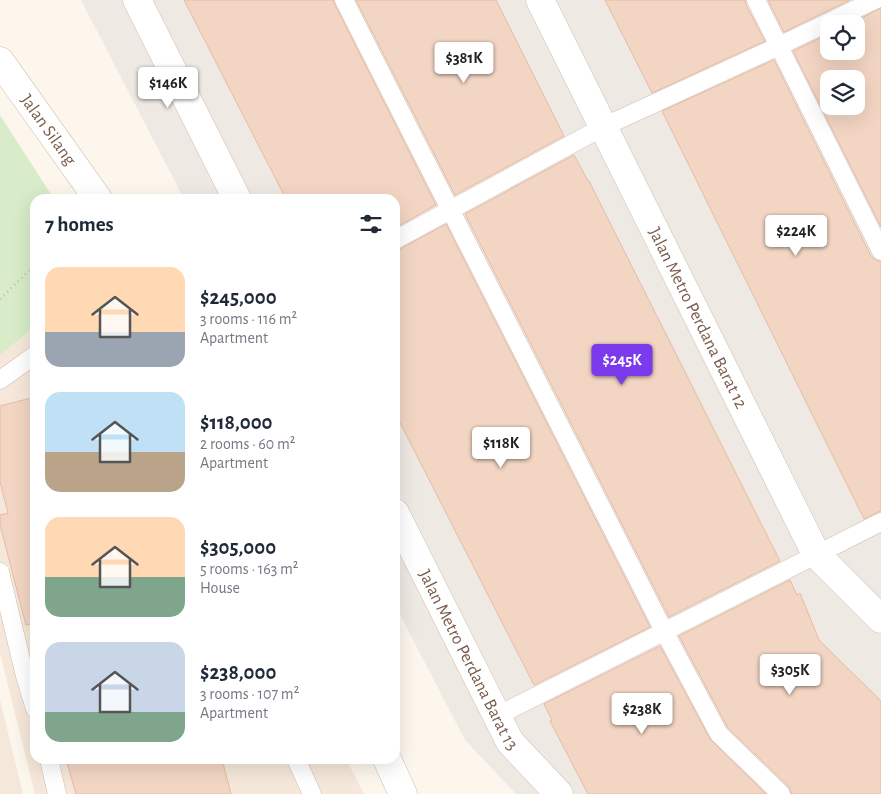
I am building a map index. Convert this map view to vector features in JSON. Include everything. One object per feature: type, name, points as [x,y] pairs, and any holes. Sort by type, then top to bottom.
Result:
[{"type":"street","points":[[137,0],[234,194]]},
{"type":"street","name":"Jalan Metro Perdana Barat 12","points":[[540,0],[816,554],[881,619]]},
{"type":"street","name":"Jalan Silang","points":[[0,60],[94,194]]},
{"type":"street","name":"Jalan Metro Perdana Barat 13","points":[[400,524],[510,742],[559,794]]},
{"type":"street","points":[[389,764],[403,794]]},
{"type":"lane","points":[[344,0],[664,632],[719,734],[781,794]]},
{"type":"lane","points":[[756,0],[881,251]]},
{"type":"lane","points":[[400,237],[603,127],[875,0]]},
{"type":"lane","points":[[0,380],[30,359]]},
{"type":"lane","points":[[497,716],[881,522]]},
{"type":"lane","points":[[0,572],[30,675]]},
{"type":"lane","points":[[50,764],[57,794]]},
{"type":"lane","points":[[298,764],[312,794]]},
{"type":"path","points":[[0,299],[30,269]]},
{"type":"shaded area","points":[[81,0],[881,0],[881,794],[516,794],[465,740],[400,615],[400,194],[181,194]]},
{"type":"shaded area","points":[[30,331],[30,764],[349,764],[364,794],[35,794],[0,653],[0,355]]},
{"type":"shaded area","points":[[0,700],[23,794],[0,794]]},
{"type":"green space","points":[[0,115],[51,194],[30,194],[30,331],[0,355]]},
{"type":"building","points":[[184,0],[333,0],[436,205],[400,225],[400,194],[283,194]]},
{"type":"building","points":[[356,0],[496,0],[564,136],[455,195]]},
{"type":"building","points":[[605,0],[745,0],[765,41],[652,93]]},
{"type":"building","points":[[768,0],[850,0],[784,32]]},
{"type":"building","points":[[881,8],[881,227],[825,115],[865,115],[865,70],[820,70],[820,105],[793,51],[820,38],[820,60],[865,60],[865,16]]},
{"type":"building","points":[[774,60],[871,256],[881,262],[881,511],[864,519],[662,111]]},
{"type":"building","points":[[574,155],[589,181],[780,561],[669,617],[465,214]]},
{"type":"building","points":[[446,224],[650,627],[534,685],[400,423],[400,249]]},
{"type":"building","points":[[30,398],[30,624],[26,625],[0,525],[0,515],[8,513],[0,482],[0,406]]},
{"type":"building","points":[[790,580],[797,595],[800,593],[819,640],[881,701],[881,794],[791,794],[788,786],[728,728],[679,636]]},
{"type":"building","points":[[660,646],[710,739],[766,794],[588,794],[550,721],[552,720],[544,704]]},
{"type":"building","points":[[67,764],[223,764],[231,794],[76,794]]}]
